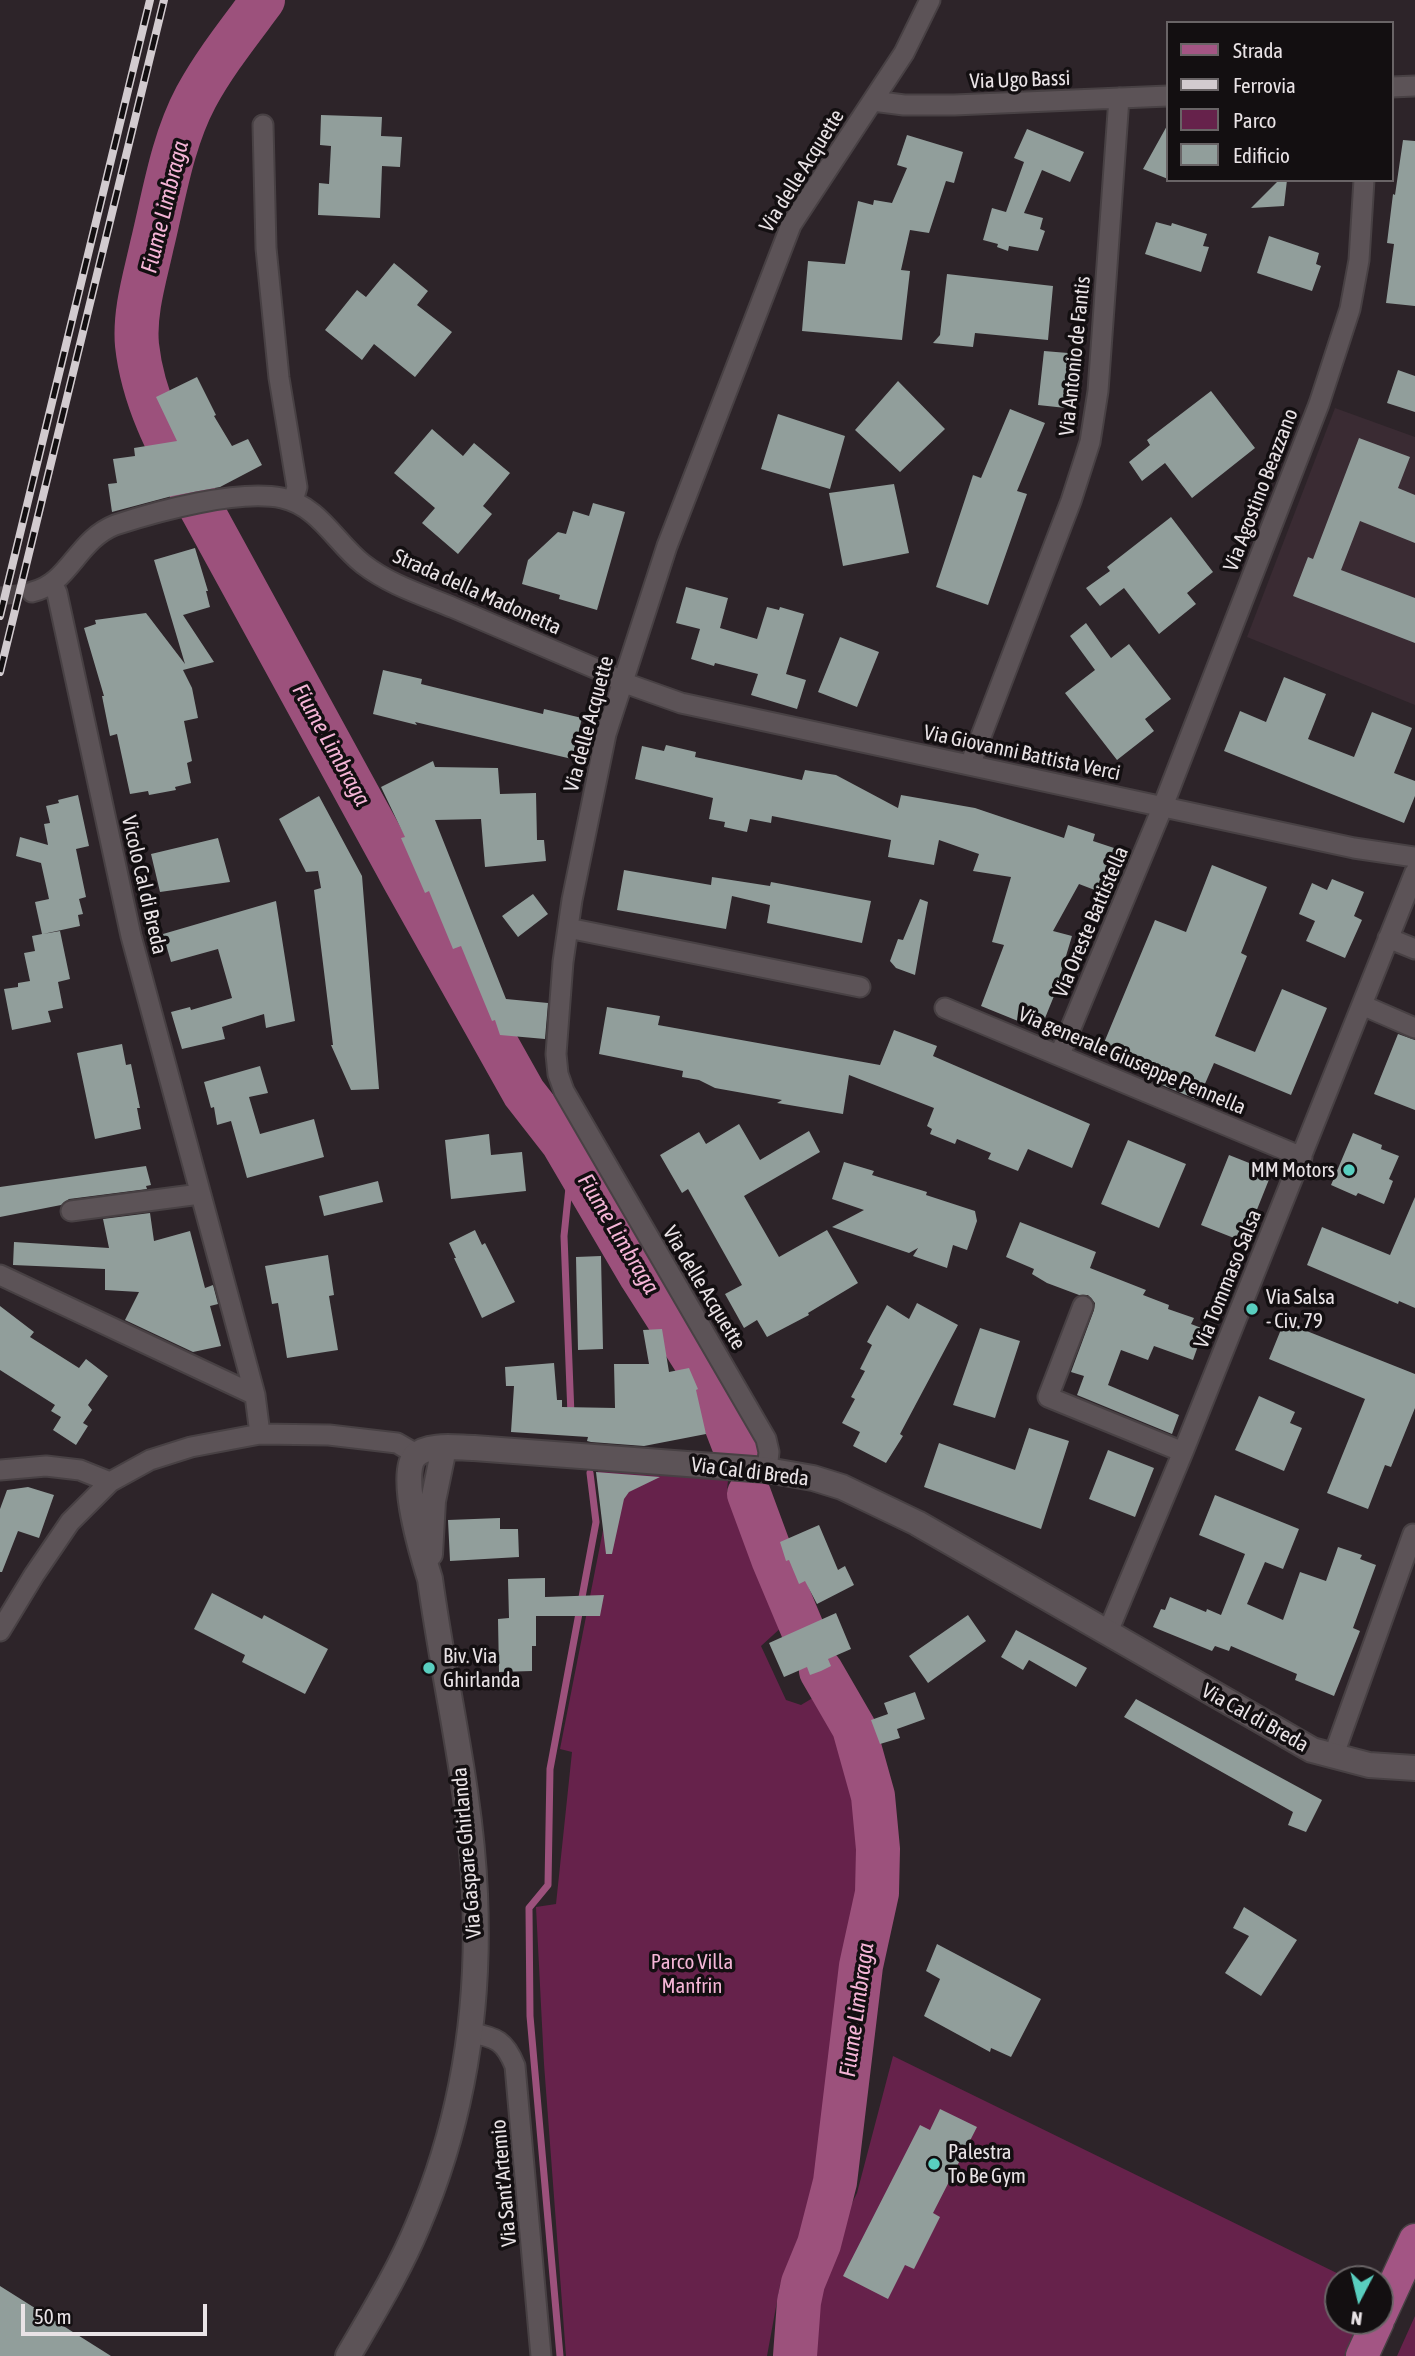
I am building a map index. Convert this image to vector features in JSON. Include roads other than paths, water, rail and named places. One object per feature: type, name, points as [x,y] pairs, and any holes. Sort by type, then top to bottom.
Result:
[{"type":"main road","points":[[1394,2286],[1415,2240]]},
{"type":"main road","points":[[1362,2356],[1372,2335]]},
{"type":"street","name":"Via delle Acquette","points":[[767,1470],[769,1452],[766,1439],[564,1091],[558,1074],[556,1054],[568,928],[596,777],[622,682],[684,498],[706,447],[755,314],[791,225],[904,53],[930,0]]},
{"type":"street","points":[[1394,87],[1415,86]]},
{"type":"street","name":"Via Ugo Bassi","points":[[873,101],[904,105],[954,105],[1166,96]]},
{"type":"street","name":"Via Antonio de Fantis","points":[[970,765],[1071,501],[1090,442],[1098,391],[1119,98]]},
{"type":"street","points":[[263,125],[266,248],[279,378],[297,487],[293,501]]},
{"type":"street","name":"Via Agostino Beazzano","points":[[1163,806],[1336,355],[1350,309],[1359,260],[1364,182]]},
{"type":"street","name":"Strada della Madonetta","points":[[53,584],[79,552],[104,529],[136,518],[212,500],[251,496],[281,498],[293,501],[311,512],[375,573],[622,682]]},
{"type":"street","points":[[32,592],[46,589],[53,584]]},
{"type":"street","name":"Vicolo Cal di Breda","points":[[53,584],[131,936],[255,1395],[261,1434]]},
{"type":"street","name":"Via Giovanni Battista Verci","points":[[622,682],[681,703],[1354,848],[1415,856]]},
{"type":"street","name":"Via Oreste Battistella","points":[[1060,1054],[1163,806]]},
{"type":"street","name":"Via Tommaso Salsa","points":[[1107,1634],[1183,1452],[1415,872]]},
{"type":"street","points":[[568,928],[860,987]]},
{"type":"street","points":[[1388,938],[1415,948]]},
{"type":"street","points":[[1362,1005],[1415,1028]]},
{"type":"street","name":"Via generale Giuseppe Pennella","points":[[945,1008],[1302,1157]]},
{"type":"street","points":[[71,1211],[200,1194]]},
{"type":"street","points":[[0,1275],[255,1395]]},
{"type":"street","points":[[1083,1306],[1048,1397],[1183,1452]]},
{"type":"street","points":[[0,1631],[70,1522],[110,1482],[169,1453],[261,1434],[329,1435],[397,1443],[416,1454],[411,1462],[410,1489],[417,1534],[430,1579]]},
{"type":"street","points":[[430,1579],[433,1501],[444,1448]]},
{"type":"street","name":"Via Cal di Breda","points":[[416,1454],[444,1448],[767,1470],[822,1481],[880,1503],[1312,1750],[1368,1765],[1415,1768]]},
{"type":"street","points":[[0,1470],[46,1466],[80,1470],[110,1482]]},
{"type":"street","name":"Via Cal di Breda","points":[[1333,1757],[1413,1534]]},
{"type":"street","name":"Via Gaspare Ghirlanda","points":[[348,2356],[398,2268],[437,2179],[482,2034],[475,1892],[468,1821],[430,1579]]},
{"type":"street","name":"Via Sant'Artemio","points":[[482,2034],[510,2054],[515,2066],[541,2356]]},
{"type":"waterway","name":"Fiume Limbraga","points":[[263,0],[203,84],[181,132],[170,170],[143,282],[137,320],[140,366],[151,405],[167,444],[196,499],[524,1093],[563,1143],[641,1276],[711,1386],[738,1456]]},
{"type":"waterway","points":[[571,1415],[564,1236],[572,1158]]},
{"type":"waterway","points":[[560,2356],[530,2016],[529,1908],[548,1885],[550,1769],[596,1522],[590,1473]]},
{"type":"waterway","name":"Fiume Limbraga","points":[[749,1494],[802,1628]]},
{"type":"waterway","name":"Fiume Limbraga","points":[[795,2356],[803,2283],[819,2244],[835,2182],[861,1966],[877,1893],[878,1849],[873,1796],[854,1728],[821,1671]]},
{"type":"tunnel","points":[[0,596],[32,592]]},
{"type":"railway","points":[[0,616],[150,0]]},
{"type":"railway","points":[[0,672],[164,0]]},
{"type":"place","name":"MM Motors","points":[[1349,1170]]},
{"type":"place","name":"Via Salsa - Civ. 79","points":[[1252,1309]]},
{"type":"place","name":"Biv. Via Ghirlanda","points":[[429,1668]]},
{"type":"place","name":"Palestra To Be Gym","points":[[934,2164]]},
{"type":"park label","name":"Parco Villa Manfrin","points":[[692,1974]]}]
